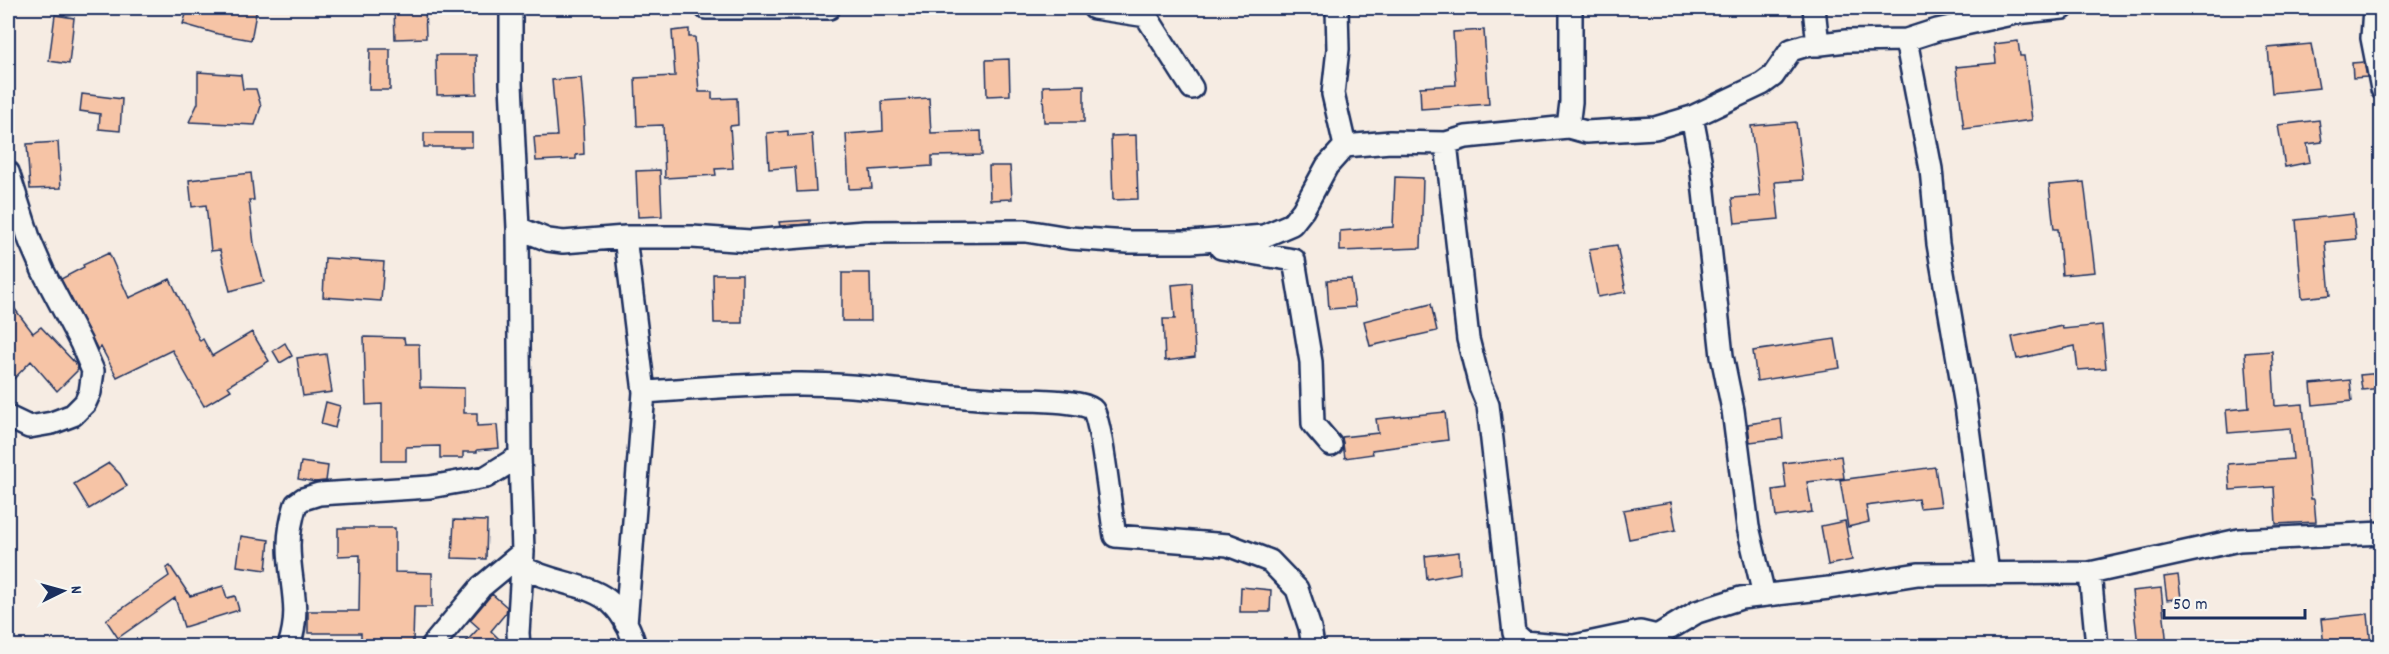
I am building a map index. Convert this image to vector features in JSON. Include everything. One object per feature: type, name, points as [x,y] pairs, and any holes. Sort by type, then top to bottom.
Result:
[{"type":"street","points":[[511,8],[511,84],[518,228],[522,559],[519,646]]},
{"type":"street","points":[[706,8],[829,8]]},
{"type":"street","points":[[1095,8],[1144,12],[1192,88]]},
{"type":"street","points":[[1337,8],[1338,49],[1333,94],[1345,146]]},
{"type":"street","points":[[1568,127],[1571,102],[1570,8]]},
{"type":"street","points":[[1814,8],[1818,45]]},
{"type":"street","points":[[518,228],[548,240],[563,242],[625,237],[692,237],[750,241],[865,232],[1026,231],[1069,238],[1128,242],[1191,242],[1264,236],[1292,224],[1303,210],[1327,166],[1345,146],[1390,142],[1446,143],[1466,136],[1568,127],[1586,132],[1654,128],[1692,117],[1773,76],[1791,50],[1846,41],[1906,40],[1937,30],[2016,13],[2063,8]]},
{"type":"street","points":[[2374,8],[2372,38],[2382,89]]},
{"type":"street","points":[[1906,40],[1931,169],[1942,277],[1948,295],[1966,406],[1988,574]]},
{"type":"street","points":[[1692,117],[1701,164],[1722,356],[1734,410],[1748,527],[1764,595]]},
{"type":"street","points":[[1446,143],[1468,339],[1480,386],[1488,405],[1514,633],[1524,642],[1573,646],[1640,632],[1657,641],[1697,612],[1741,598],[1829,588],[1918,574],[2090,573],[2239,540],[2382,533]]},
{"type":"street","points":[[8,172],[30,241],[93,371],[86,404],[73,415],[52,423],[29,427],[8,417]]},
{"type":"street","points":[[625,237],[644,392],[626,624]]},
{"type":"street","points":[[1191,242],[1294,260],[1311,362],[1313,424],[1331,445]]},
{"type":"street","points":[[644,392],[794,384],[861,386],[970,398],[1056,401],[1088,406],[1094,411],[1099,430],[1115,536],[1228,545],[1270,561],[1297,589],[1310,628],[1313,646]]},
{"type":"street","points":[[289,646],[297,618],[289,546],[291,521],[296,504],[319,494],[430,487],[486,477],[520,456]]},
{"type":"street","points":[[522,559],[543,577],[588,588],[603,596],[626,624],[635,646]]},
{"type":"street","points":[[432,646],[481,587],[522,559]]},
{"type":"street","points":[[2090,573],[2097,646]]},
{"type":"building","points":[[188,8],[257,8],[251,40],[183,24]]},
{"type":"building","points":[[394,8],[425,8],[426,38],[395,39]]},
{"type":"building","points":[[55,15],[74,18],[69,64],[49,61]]},
{"type":"building","points":[[689,29],[689,37],[695,37],[699,92],[712,92],[712,99],[737,98],[738,125],[730,126],[733,168],[715,169],[716,175],[665,178],[663,125],[637,126],[635,78],[675,76],[672,31]]},
{"type":"building","points":[[1484,30],[1489,104],[1421,109],[1420,87],[1456,85],[1453,32]]},
{"type":"building","points":[[2018,41],[2020,56],[2024,56],[2032,120],[1964,129],[1956,67],[1996,63],[1994,44]]},
{"type":"building","points":[[2311,44],[2319,88],[2272,93],[2268,48]]},
{"type":"building","points":[[370,49],[390,49],[390,90],[369,90]]},
{"type":"building","points":[[436,55],[476,55],[477,94],[437,95]]},
{"type":"building","points":[[1009,59],[1010,95],[987,96],[986,60]]},
{"type":"building","points":[[2364,62],[2367,77],[2353,78],[2352,63]]},
{"type":"building","points":[[198,72],[241,75],[243,89],[256,89],[261,106],[255,125],[189,122],[198,103]]},
{"type":"building","points":[[581,78],[585,125],[583,126],[584,154],[576,155],[576,159],[536,161],[534,137],[557,136],[552,80]]},
{"type":"building","points":[[1084,85],[1084,122],[1044,122],[1043,86]]},
{"type":"building","points":[[82,94],[122,99],[120,131],[99,129],[100,114],[80,111]]},
{"type":"building","points":[[929,98],[931,133],[981,131],[982,155],[932,156],[932,166],[870,170],[872,188],[849,189],[846,134],[883,131],[882,101]]},
{"type":"building","points":[[2319,120],[2322,142],[2307,144],[2310,162],[2285,167],[2278,125]]},
{"type":"building","points":[[1796,122],[1803,180],[1775,182],[1779,219],[1735,223],[1732,198],[1760,196],[1751,126]]},
{"type":"building","points":[[788,131],[788,136],[812,134],[816,191],[797,192],[795,167],[769,169],[767,133]]},
{"type":"building","points":[[424,133],[472,133],[472,147],[424,147]]},
{"type":"building","points":[[1136,135],[1138,199],[1113,200],[1111,136]]},
{"type":"building","points":[[58,142],[61,188],[30,189],[27,144]]},
{"type":"building","points":[[989,166],[1010,166],[1012,199],[990,200]]},
{"type":"building","points":[[660,170],[662,216],[638,217],[636,171]]},
{"type":"building","points":[[251,173],[254,200],[249,200],[254,244],[264,282],[230,291],[220,250],[211,251],[206,205],[192,207],[189,180]]},
{"type":"building","points":[[1395,177],[1423,178],[1421,248],[1340,251],[1340,231],[1393,227]]},
{"type":"building","points":[[2084,182],[2095,272],[2062,275],[2058,229],[2054,229],[2049,185]]},
{"type":"building","points":[[2353,214],[2356,239],[2325,242],[2330,295],[2302,298],[2296,220]]},
{"type":"building","points":[[810,220],[810,224],[780,226],[779,222]]},
{"type":"building","points":[[1617,245],[1626,292],[1598,297],[1589,249]]},
{"type":"building","points":[[109,253],[129,298],[170,279],[200,341],[203,339],[212,356],[252,332],[269,361],[228,386],[231,390],[204,406],[172,350],[117,377],[101,347],[98,350],[61,279],[84,267],[83,265]]},
{"type":"building","points":[[325,258],[384,262],[381,301],[323,297]]},
{"type":"building","points":[[842,273],[870,273],[871,321],[842,321]]},
{"type":"building","points":[[713,274],[742,274],[742,323],[714,323]]},
{"type":"building","points":[[1351,279],[1355,307],[1329,309],[1327,280]]},
{"type":"building","points":[[1192,283],[1195,357],[1165,361],[1163,319],[1175,319],[1172,285]]},
{"type":"building","points":[[8,300],[33,333],[41,327],[76,364],[78,370],[57,391],[31,361],[8,385]]},
{"type":"building","points":[[1431,304],[1437,331],[1370,346],[1364,321]]},
{"type":"building","points":[[2102,325],[2106,368],[2078,370],[2075,346],[2017,359],[2012,337],[2062,326],[2063,329]]},
{"type":"building","points":[[364,337],[404,338],[405,344],[419,344],[420,387],[464,388],[464,413],[477,413],[477,426],[497,425],[499,448],[463,452],[463,458],[440,458],[440,446],[406,447],[406,461],[382,461],[382,404],[366,405]]},
{"type":"building","points":[[1835,339],[1840,368],[1757,381],[1753,351]]},
{"type":"building","points":[[285,343],[292,356],[280,363],[273,351]]},
{"type":"building","points":[[2272,351],[2275,406],[2303,404],[2311,499],[2314,499],[2316,522],[2276,524],[2274,487],[2230,490],[2228,464],[2293,459],[2290,428],[2228,433],[2226,410],[2249,408],[2245,353]]},
{"type":"building","points":[[326,354],[332,392],[303,396],[297,358]]},
{"type":"building","points":[[2382,373],[2382,388],[2362,390],[2360,375]]},
{"type":"building","points":[[2350,380],[2352,401],[2313,405],[2311,384]]},
{"type":"building","points":[[326,402],[340,406],[335,428],[321,424]]},
{"type":"building","points":[[1445,412],[1448,440],[1372,450],[1373,454],[1345,458],[1342,437],[1378,433],[1376,419]]},
{"type":"building","points":[[1781,419],[1783,438],[1750,442],[1748,424]]},
{"type":"building","points":[[1841,456],[1844,478],[1807,482],[1812,512],[1776,517],[1773,490],[1786,488],[1783,463]]},
{"type":"building","points":[[301,462],[328,466],[326,481],[298,479]]},
{"type":"building","points":[[109,463],[120,474],[127,486],[89,509],[74,484]]},
{"type":"building","points":[[1935,467],[1941,506],[1920,508],[1918,499],[1866,506],[1869,522],[1848,527],[1840,480]]},
{"type":"building","points":[[1671,502],[1676,530],[1629,539],[1623,510]]},
{"type":"building","points":[[454,520],[487,521],[486,559],[452,558]]},
{"type":"building","points":[[1845,521],[1852,560],[1828,565],[1821,526]]},
{"type":"building","points":[[338,528],[395,528],[395,572],[432,573],[432,607],[414,607],[413,643],[395,643],[395,646],[361,646],[361,633],[308,633],[308,611],[359,611],[360,555],[338,556]]},
{"type":"building","points":[[241,536],[269,540],[266,570],[237,566]]},
{"type":"building","points":[[1459,552],[1460,573],[1427,579],[1425,556]]},
{"type":"building","points":[[170,566],[190,596],[223,586],[227,598],[235,596],[239,610],[184,627],[175,598],[118,638],[106,620],[169,576],[166,568]]},
{"type":"building","points":[[2178,575],[2181,598],[2167,600],[2164,577]]},
{"type":"building","points":[[1241,587],[1271,590],[1270,612],[1240,612]]},
{"type":"building","points":[[2161,588],[2167,646],[2138,646],[2132,591]]},
{"type":"building","points":[[492,594],[507,607],[506,613],[491,631],[506,646],[462,646],[479,628],[470,620]]},
{"type":"building","points":[[2368,614],[2371,646],[2324,646],[2321,619]]}]
